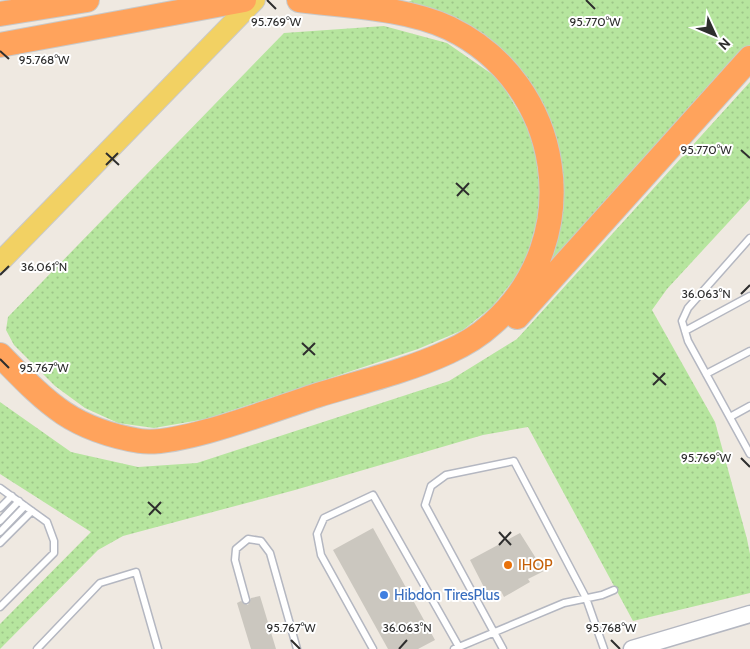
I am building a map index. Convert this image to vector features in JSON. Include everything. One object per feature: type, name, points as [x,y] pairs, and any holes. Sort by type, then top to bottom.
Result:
[{"type":"highway","points":[[0,14],[87,0]]},
{"type":"highway","points":[[0,45],[244,0]]},
{"type":"highway","points":[[0,355],[39,395],[75,422],[113,435],[144,442],[204,432],[430,360],[475,337],[508,308],[520,292],[539,256],[550,218],[552,197],[549,154],[540,126],[526,97],[514,81],[488,54],[449,28],[399,14],[299,0]]},
{"type":"highway","points":[[0,374],[31,404],[66,431],[104,447],[147,455],[199,447],[452,364],[478,351],[501,334],[750,58]]},
{"type":"main road","points":[[0,262],[255,0]]},
{"type":"street","points":[[632,649],[750,614]]},
{"type":"lane","points":[[750,238],[688,308],[682,321],[706,374],[750,454]]},
{"type":"lane","points":[[685,331],[750,296]]},
{"type":"lane","points":[[706,374],[750,351]]},
{"type":"lane","points":[[730,417],[750,406]]},
{"type":"lane","points":[[503,649],[425,505],[431,486],[446,475],[514,460],[586,598],[604,649]]},
{"type":"lane","points":[[0,608],[55,550],[48,526],[19,501],[2,491]]},
{"type":"lane","points":[[373,649],[321,555],[317,534],[324,518],[373,495],[456,648],[564,603],[602,596],[614,590]]},
{"type":"lane","points":[[0,508],[12,496]]},
{"type":"lane","points":[[0,520],[19,501]]},
{"type":"lane","points":[[0,532],[25,506]]},
{"type":"lane","points":[[0,543],[32,511]]},
{"type":"lane","points":[[246,600],[235,560],[236,548],[248,539],[261,541],[270,553],[296,649]]},
{"type":"lane","points":[[37,649],[100,583],[136,572],[158,649]]},
{"type":"green space","points":[[412,0],[750,0],[750,47],[555,266],[549,262],[562,210],[561,162],[547,114],[535,91],[505,52],[486,37],[457,22],[405,4]]},
{"type":"green space","points":[[384,26],[447,43],[499,79],[529,129],[542,166],[538,217],[524,267],[492,307],[463,330],[418,349],[206,419],[154,428],[118,423],[85,408],[55,386],[14,345],[6,330],[8,317],[284,33]]},
{"type":"green space","points":[[750,82],[750,199],[667,289],[652,310],[715,422],[747,539],[750,554],[750,593],[633,621],[528,427],[483,435],[295,490],[123,536],[98,550],[0,649],[0,624],[91,532],[0,474],[0,402],[71,452],[138,467],[197,463],[449,381],[517,339]]},
{"type":"building","name":"Hibdon TiresPlus","points":[[373,528],[435,640],[418,649],[388,649],[333,550]]},
{"type":"building","name":"IHOP","points":[[520,533],[544,571],[528,579],[530,582],[504,597],[501,591],[490,599],[470,560]]},
{"type":"building","points":[[260,596],[276,649],[251,649],[237,603],[241,601],[248,605],[251,598]]},
{"type":"place","name":"IHOP","points":[[508,565]]},
{"type":"place","name":"Hibdon TiresPlus","points":[[384,595]]}]
